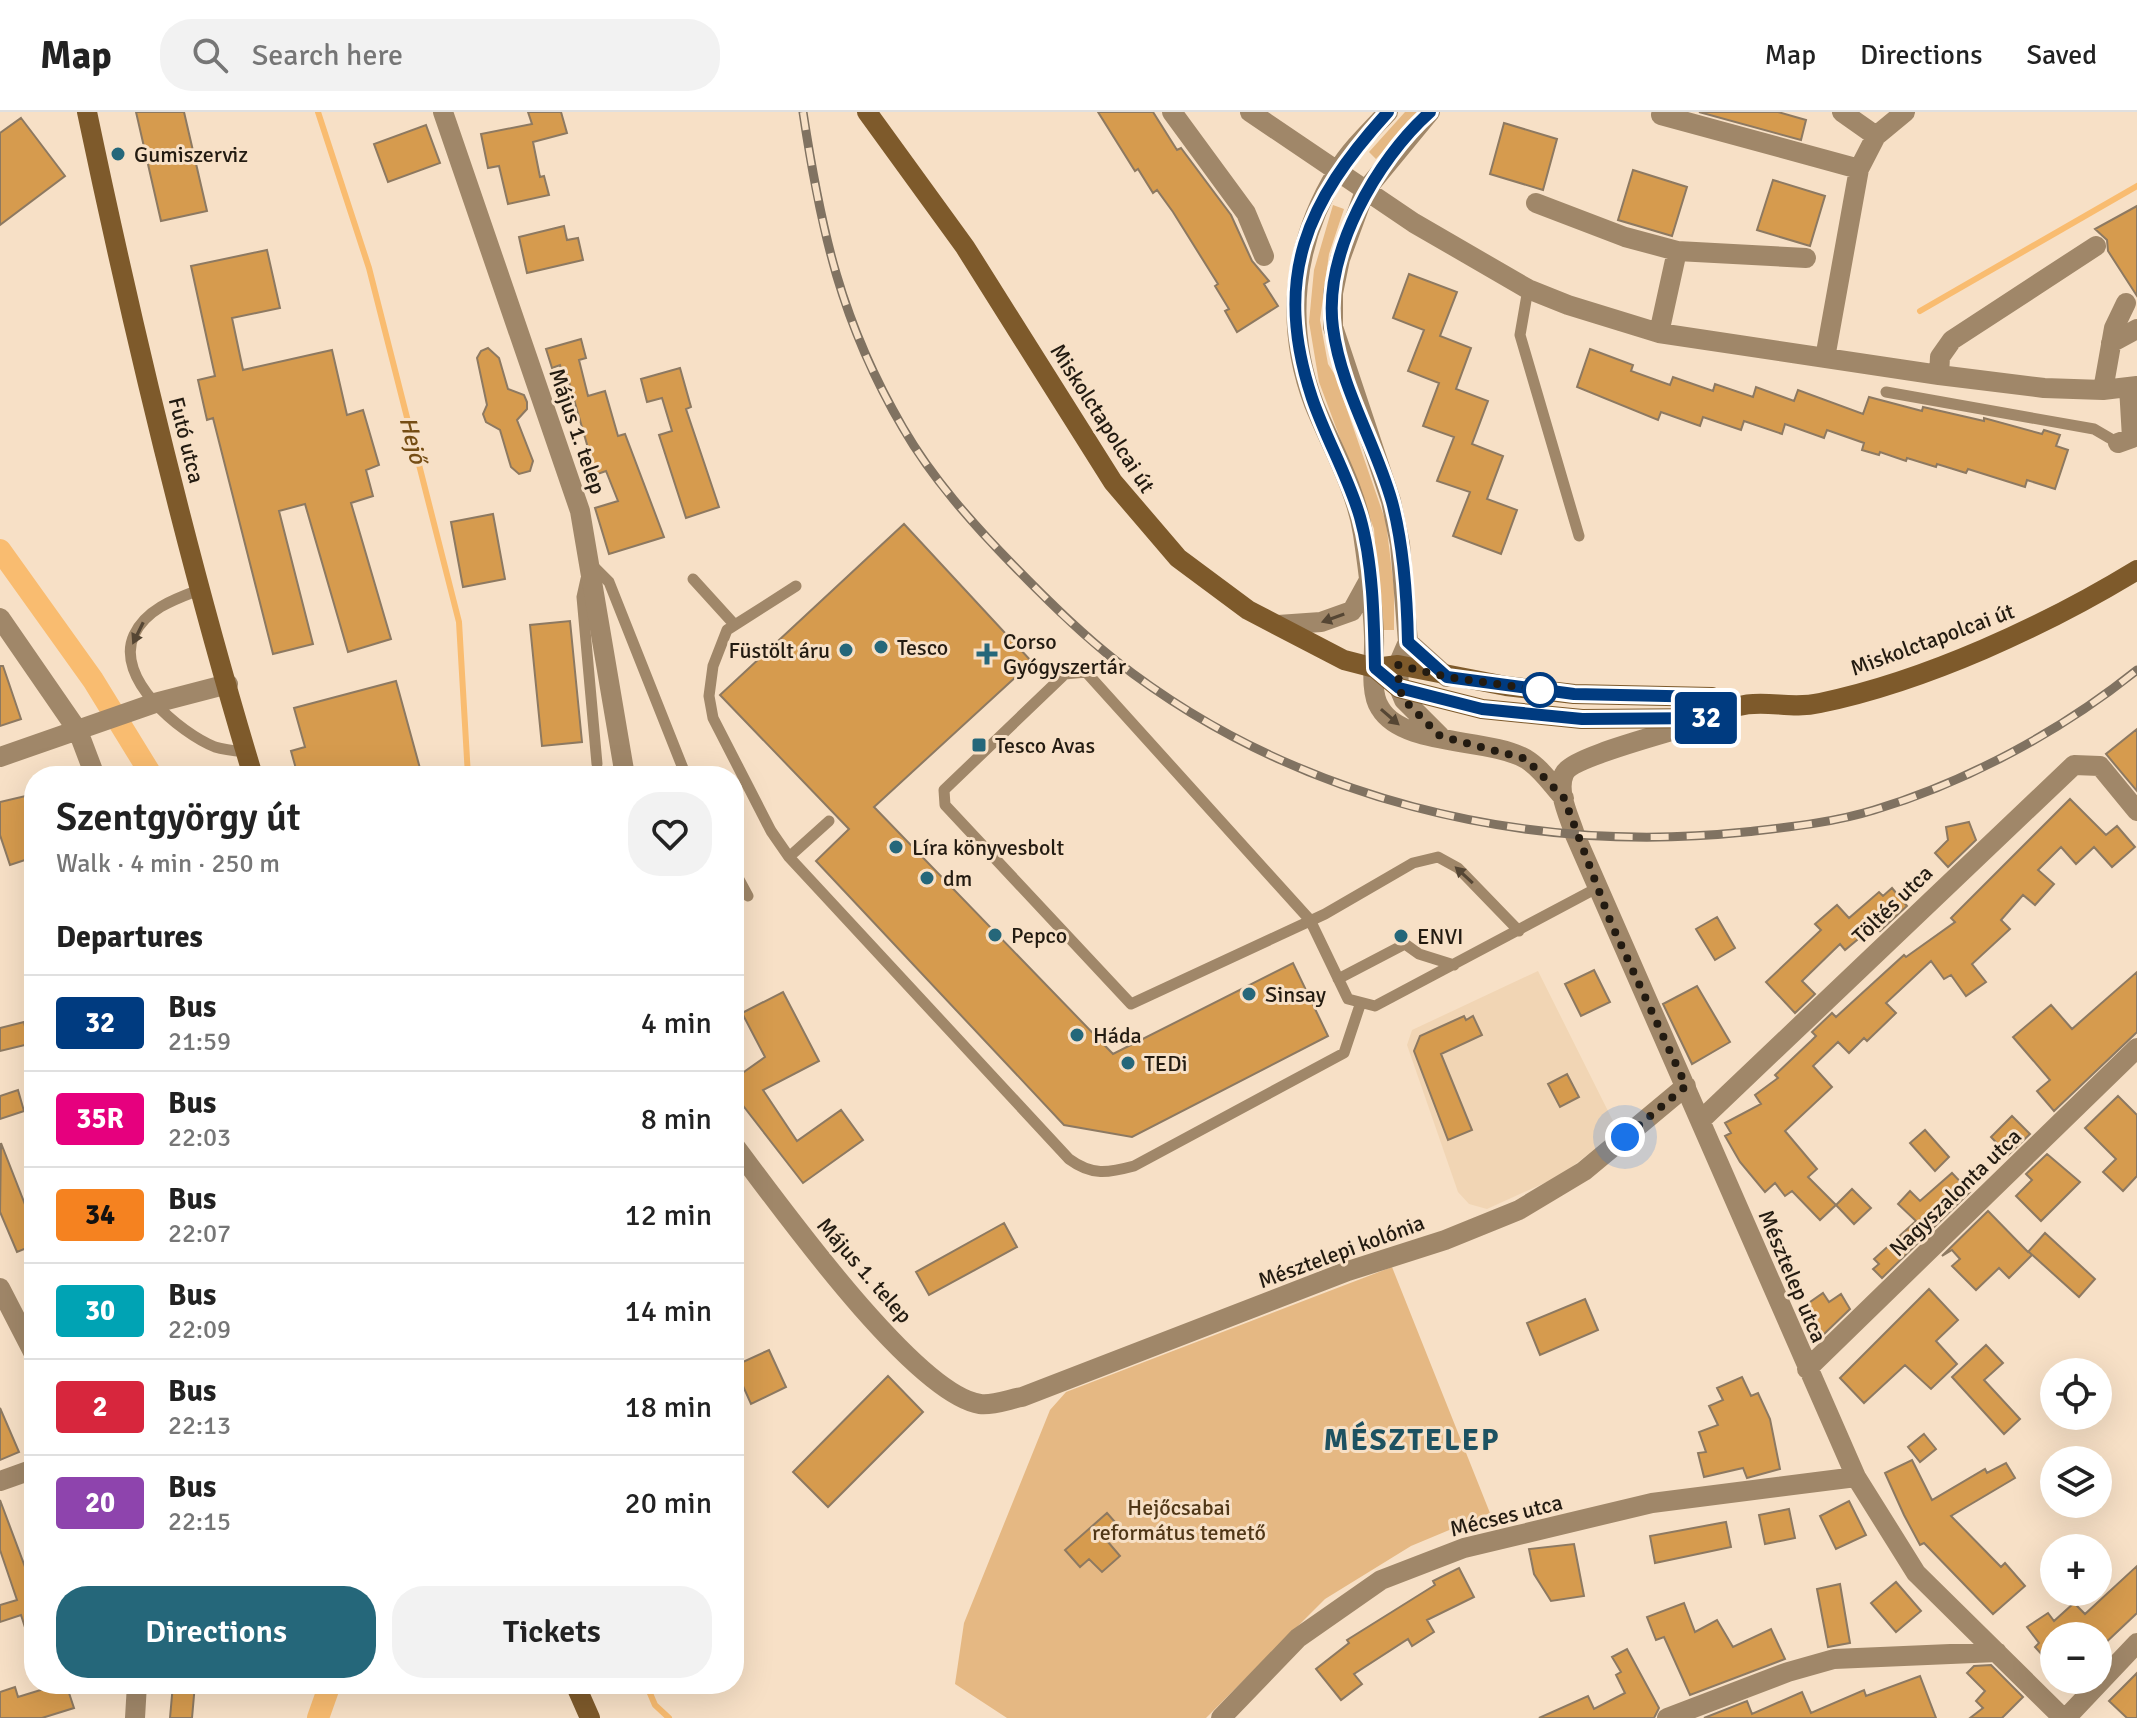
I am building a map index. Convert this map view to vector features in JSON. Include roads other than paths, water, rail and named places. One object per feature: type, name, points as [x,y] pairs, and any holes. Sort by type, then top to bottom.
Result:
[{"type":"street","name":"Futó utca","points":[[87,112],[133,324],[199,590],[250,766]]},
{"type":"street","name":"Május 1. telep","points":[[443,112],[580,511],[623,766]]},
{"type":"street","name":"Miskolctapolcai út","points":[[867,112],[965,247],[1113,482],[1178,558],[1211,585],[1248,610],[1344,660],[1375,668],[1398,665],[1447,677],[1574,694],[1712,697],[1731,706]]},
{"type":"street","points":[[1172,112],[1246,213],[1264,256]]},
{"type":"street","points":[[1250,112],[1365,191],[1528,289],[1659,333],[2044,388],[2103,390],[2133,386],[2132,438],[2118,443]]},
{"type":"street","name":"Mésztelep utca","points":[[1388,112],[1337,170],[1309,231],[1298,270],[1296,337],[1313,401],[1361,518],[1378,706],[1391,722],[1409,730],[1526,759],[1564,798],[1597,888],[1856,1477],[1916,1573],[2064,1718]]},
{"type":"street","points":[[1430,112],[1365,191],[1340,259],[1333,293],[1333,327],[1391,501],[1400,544],[1408,642],[1398,665],[1399,688],[1404,700],[1440,736]]},
{"type":"street","points":[[1842,112],[1876,136]]},
{"type":"street","points":[[1825,358],[1859,169],[1876,136],[1905,112]]},
{"type":"street","points":[[1661,115],[1859,169]]},
{"type":"street","points":[[1536,203],[1625,237],[1677,251],[1806,258]]},
{"type":"street","points":[[1939,375],[1940,357],[1952,340],[2096,246]]},
{"type":"street","points":[[1659,333],[1677,251]]},
{"type":"street","points":[[2103,390],[2111,343],[2126,303]]},
{"type":"street","points":[[2111,343],[2137,329]]},
{"type":"street","name":"Miskolctapolcai út","points":[[1375,668],[1399,688],[1482,709],[1582,719],[1713,718],[1731,706],[1770,702],[1817,704],[1889,683],[2036,626],[2137,570]]},
{"type":"street","points":[[1278,625],[1321,622],[1352,611],[1369,580]]},
{"type":"street","points":[[0,618],[86,728],[93,766]]},
{"type":"street","points":[[1408,642],[1447,677]]},
{"type":"street","points":[[0,757],[155,703],[228,684]]},
{"type":"street","points":[[1564,798],[1564,773],[1573,764],[1592,754],[1657,738],[1713,718]]},
{"type":"street","name":"Töltés utca","points":[[1701,1120],[2074,765],[2100,766],[2137,811]]},
{"type":"street","name":"Nagyszalonta utca","points":[[1807,1369],[2137,1048]]},
{"type":"street","name":"Mésztelepi kolónia","points":[[981,1405],[1022,1397],[1348,1271],[1445,1240],[1519,1210],[1584,1171],[1686,1086]]},
{"type":"street","name":"Május 1. telep","points":[[744,1158],[870,1319],[948,1390],[981,1405]]},
{"type":"street","points":[[0,1288],[24,1335]]},
{"type":"street","points":[[0,1481],[24,1473]]},
{"type":"street","name":"Mécses utca","points":[[1221,1718],[1298,1638],[1381,1580],[1464,1548],[1652,1503],[1856,1477]]},
{"type":"street","points":[[2064,1718],[2137,1643]]},
{"type":"street","points":[[1667,1718],[1788,1672],[1834,1659],[1997,1652]]},
{"type":"street","points":[[115,1718],[135,1714],[136,1694]]},
{"type":"street","points":[[579,1694],[590,1718]]},
{"type":"lane","points":[[1528,289],[1520,335],[1579,536]]},
{"type":"lane","points":[[1886,392],[2094,429],[2118,443]]},
{"type":"lane","points":[[589,562],[582,597],[597,764]]},
{"type":"lane","points":[[589,562],[609,582],[682,766]]},
{"type":"lane","points":[[693,579],[733,623]]},
{"type":"lane","points":[[738,766],[713,718],[709,696],[713,666],[727,630],[733,623],[796,586]]},
{"type":"lane","points":[[199,590],[157,609],[133,636],[131,653],[137,676],[155,703],[179,726],[216,747],[246,752]]},
{"type":"lane","points":[[1519,931],[1458,868],[1438,857],[1413,863],[1310,920],[1131,1004],[945,805],[944,790],[1065,674],[1086,672],[1310,920],[1348,999],[1360,1005],[1375,1006],[1519,931],[1597,888]]},
{"type":"lane","points":[[744,778],[771,831],[789,857],[1069,1159],[1083,1170],[1104,1174],[1134,1166],[1344,1053],[1360,1005]]},
{"type":"lane","points":[[789,857],[829,821]]},
{"type":"lane","points":[[744,889],[748,896]]},
{"type":"lane","points":[[1338,979],[1405,944],[1419,954],[1454,965]]},
{"type":"waterway","name":"Hejő","points":[[318,112],[369,268],[459,622],[467,766]]},
{"type":"waterway","points":[[1920,311],[2137,186]]},
{"type":"waterway","points":[[0,550],[93,680],[146,766]]},
{"type":"waterway","points":[[318,1718],[326,1694]]},
{"type":"waterway","name":"Hejő","points":[[650,1694],[655,1705],[669,1718]]},
{"type":"railway","points":[[803,112],[826,236],[849,313],[864,351],[903,428],[954,500],[1025,577],[1115,660],[1184,708],[1257,749],[1334,782],[1414,807],[1495,824],[1578,834],[1662,837],[1794,826],[1874,810],[1944,785],[2045,734],[2137,670]]},
{"type":"place","name":"Gumiszerviz","points":[[118,154]]},
{"type":"place","name":"Tesco","points":[[881,647]]},
{"type":"place","name":"Füstölt áru","points":[[846,650]]},
{"type":"place","name":"Corso Gyógyszertár","points":[[987,654]]},
{"type":"place","name":"Tesco Avas","points":[[979,745]]},
{"type":"place","name":"Líra könyvesbolt","points":[[896,847]]},
{"type":"place","name":"dm","points":[[927,878]]},
{"type":"place","name":"Pepco","points":[[995,935]]},
{"type":"place","name":"ENVI","points":[[1401,936]]},
{"type":"place","name":"Sinsay","points":[[1249,994]]},
{"type":"place","name":"Háda","points":[[1077,1035]]},
{"type":"place","name":"TEDi","points":[[1128,1063]]},
{"type":"district","name":"MÉSZTELEP","points":[[1412,1440]]},
{"type":"park label","name":"Hejőcsabai református temető","points":[[1179,1520]]}]
